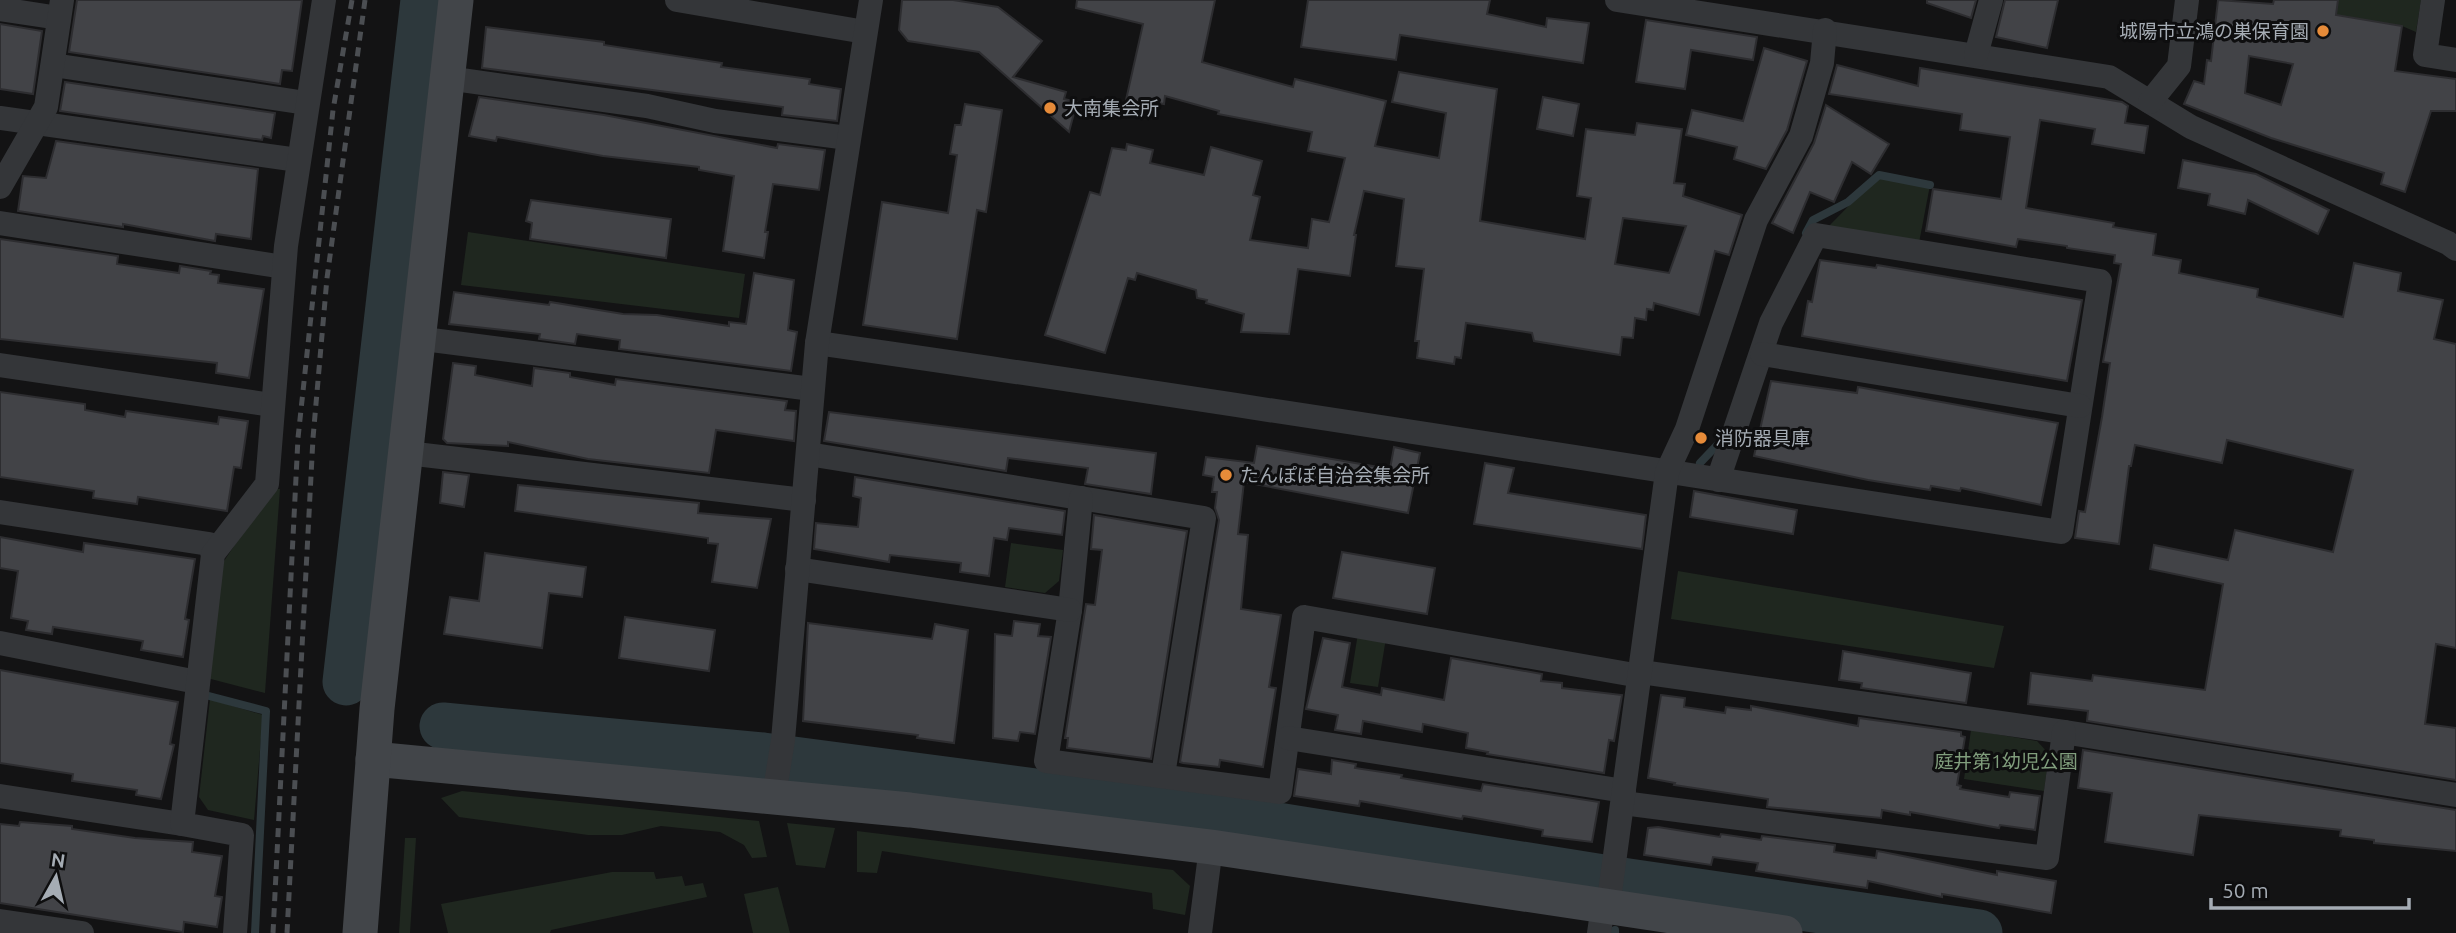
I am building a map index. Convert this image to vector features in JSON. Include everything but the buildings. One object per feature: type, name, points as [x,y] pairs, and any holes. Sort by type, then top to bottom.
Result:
[{"type":"street","points":[[213,554],[267,484],[284,267],[306,103],[324,0]]},
{"type":"street","points":[[359,933],[373,758],[407,453],[416,338],[456,0]]},
{"type":"street","points":[[677,0],[865,32]]},
{"type":"street","points":[[774,796],[783,740],[817,343],[871,0]]},
{"type":"street","points":[[1617,0],[1825,30],[2109,76],[2190,127],[2436,237],[2456,249]]},
{"type":"street","points":[[1976,55],[1991,0]]},
{"type":"street","points":[[2150,102],[2179,66],[2187,0]]},
{"type":"street","points":[[2433,0],[2426,55],[2456,60]]},
{"type":"street","points":[[0,9],[60,9],[46,107],[40,122],[0,187]]},
{"type":"street","points":[[1605,910],[1616,857],[1667,472],[1686,429],[1756,220],[1801,136],[1822,63],[1825,30]]},
{"type":"street","points":[[53,65],[306,103]]},
{"type":"street","points":[[447,78],[647,106],[715,121],[848,138]]},
{"type":"street","points":[[0,118],[298,160]]},
{"type":"street","points":[[0,223],[284,267]]},
{"type":"street","points":[[817,343],[1205,398],[1718,480],[2061,532],[2100,281],[1816,235],[1771,323],[1718,480]]},
{"type":"street","points":[[416,338],[812,389]]},
{"type":"street","points":[[1762,354],[2080,406]]},
{"type":"street","points":[[0,365],[272,405]]},
{"type":"street","points":[[407,453],[804,500]]},
{"type":"street","points":[[808,454],[1204,518],[1163,775]]},
{"type":"street","points":[[1081,498],[1070,610],[1046,761],[1280,792],[1304,617],[1640,674],[2064,732],[2456,795]]},
{"type":"street","points":[[0,512],[209,544],[213,554],[182,824]]},
{"type":"street","points":[[797,569],[1070,610]]},
{"type":"street","points":[[0,643],[197,682]]},
{"type":"street","points":[[1287,738],[1624,797],[2048,858],[2064,732]]},
{"type":"street","points":[[373,758],[774,796],[1211,847],[1605,910],[1785,933]]},
{"type":"street","points":[[0,796],[243,835],[235,933]]},
{"type":"street","points":[[1200,933],[1211,847]]},
{"type":"street","points":[[0,921],[82,933]]},
{"type":"green space","points":[[2332,0],[2421,0],[2416,32],[2402,26],[2336,15],[2338,1]]},
{"type":"green space","points":[[1879,175],[1930,185],[1919,243],[1829,226]]},
{"type":"green space","points":[[468,232],[745,274],[739,318],[461,285]]},
{"type":"green space","points":[[272,489],[280,489],[265,693],[207,678],[220,567]]},
{"type":"green space","points":[[1011,543],[1063,550],[1059,581],[1045,593],[1005,587]]},
{"type":"green space","points":[[1678,571],[2004,626],[1994,668],[1671,619]]},
{"type":"green space","points":[[1358,633],[1386,638],[1378,687],[1350,683]]},
{"type":"green space","points":[[210,699],[263,715],[254,820],[208,810],[199,797]]},
{"type":"green space","name":"庭井第1幼児公園","points":[[1971,730],[2037,741],[2049,754],[2044,791],[1964,779]]},
{"type":"green space","points":[[462,791],[759,821],[767,857],[752,858],[744,845],[720,832],[661,826],[622,835],[588,835],[459,817],[441,798]]},
{"type":"green space","points":[[787,823],[835,828],[825,868],[796,865]]},
{"type":"green space","points":[[857,831],[1173,870],[1190,886],[1185,915],[1153,909],[1152,893],[882,851],[877,873],[857,872]]},
{"type":"green space","points":[[405,838],[416,838],[410,933],[399,933]]},
{"type":"green space","points":[[612,872],[654,872],[656,879],[682,876],[685,886],[703,883],[707,897],[551,930],[550,933],[448,933],[441,904]]},
{"type":"green space","points":[[778,887],[790,933],[753,933],[744,894]]},
{"type":"waterway","points":[[346,682],[424,0]]},
{"type":"waterway","points":[[1806,233],[1813,220],[1848,202],[1879,175],[1930,185]]},
{"type":"waterway","points":[[1700,463],[1720,442]]},
{"type":"waterway","points":[[209,696],[266,711],[255,933]]},
{"type":"waterway","points":[[443,726],[763,756],[1203,814],[1628,882],[1979,933]]},
{"type":"railway","points":[[273,933],[298,438],[333,110],[352,0]]},
{"type":"railway","points":[[287,933],[313,438],[327,278],[365,0]]},
{"type":"place","name":"城陽市立鴻の巣保育園","points":[[2323,31]]},
{"type":"place","name":"大南集会所","points":[[1050,108]]},
{"type":"place","name":"消防器具庫","points":[[1701,438]]},
{"type":"place","name":"たんぽぽ自治会集会所","points":[[1226,475]]}]
